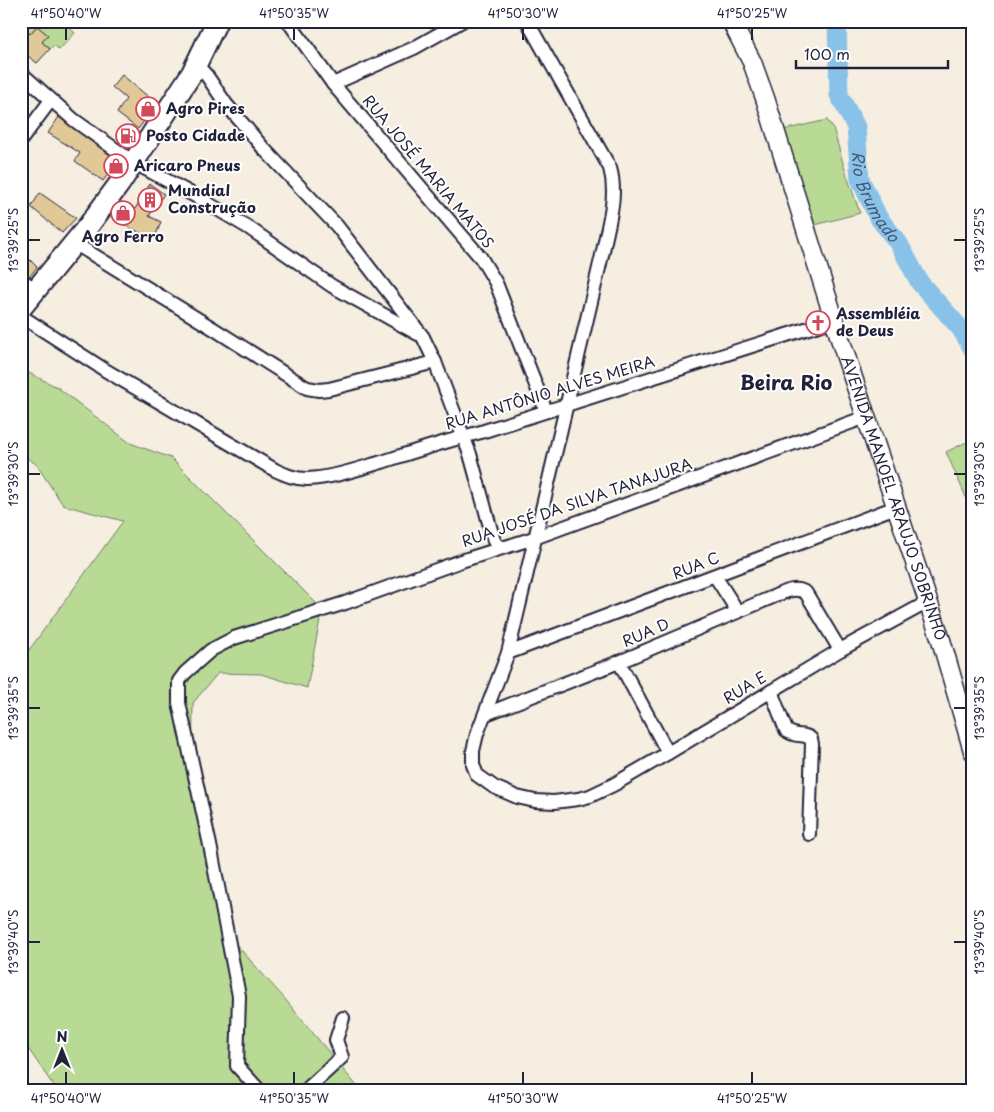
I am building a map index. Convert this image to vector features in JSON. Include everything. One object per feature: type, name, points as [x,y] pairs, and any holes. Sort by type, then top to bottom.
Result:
[{"type":"main road","points":[[21,308],[28,285],[74,243],[133,162],[196,64],[217,21]]},
{"type":"street","name":"RUA JOSÉ MARIA MATOS","points":[[288,21],[333,84],[481,258],[496,283],[507,308],[546,411]]},
{"type":"street","points":[[333,84],[414,48],[462,21]]},
{"type":"street","name":"RUA E","points":[[527,21],[604,157],[613,180],[613,196],[610,219],[508,653],[472,751],[473,765],[478,775],[494,787],[517,797],[535,801],[554,802],[578,799],[613,785],[840,650],[928,602]]},
{"type":"street","name":"AVENIDA MANOEL ARAUJO SOBRINHO","points":[[731,21],[752,62],[765,98],[834,320],[958,696],[973,751]]},
{"type":"street","points":[[196,64],[207,76],[226,104],[264,149],[336,226],[423,337],[435,362],[464,437],[494,541],[498,546],[503,547]]},
{"type":"street","points":[[21,73],[80,124],[133,162],[241,223],[332,286],[423,337]]},
{"type":"street","points":[[21,140],[51,100]]},
{"type":"street","points":[[74,243],[306,388],[329,389],[435,362]]},
{"type":"street","name":"RUA ANTÔNIO ALVES MEIRA","points":[[21,316],[105,370],[275,470],[291,478],[307,479],[360,468],[464,437],[834,320]]},
{"type":"street","name":"RUA JOSÉ DA SILVA TANAJURA","points":[[260,1091],[237,1066],[239,996],[210,845],[179,703],[179,681],[185,674],[211,650],[234,638],[382,591],[503,547],[534,538],[866,417]]},
{"type":"street","name":"RUA C","points":[[508,653],[896,507]]},
{"type":"street","points":[[715,576],[738,612]]},
{"type":"street","name":"RUA D","points":[[486,714],[619,662],[795,589],[806,593],[840,650]]},
{"type":"street","points":[[619,662],[668,753]]},
{"type":"street","points":[[771,691],[786,730],[797,736],[809,736],[812,744],[809,834]]},
{"type":"street","points":[[305,1091],[342,1057],[336,1040],[343,1018]]},
{"type":"green space","points":[[22,21],[62,21],[75,33],[59,50],[54,45],[50,49],[37,38],[37,26],[30,34],[21,26]]},
{"type":"green space","points":[[827,120],[833,128],[860,213],[815,225],[783,130]]},
{"type":"green space","points":[[21,369],[57,387],[130,443],[171,458],[322,609],[307,688],[261,674],[218,673],[193,703],[192,788],[226,933],[284,998],[361,1091],[57,1091],[21,1038],[21,661],[123,521],[63,505],[36,464],[21,454]]},
{"type":"green space","points":[[973,439],[973,513],[946,452]]},
{"type":"building","points":[[21,26],[30,34],[37,26],[48,35],[42,42],[50,49],[37,63],[21,51]]},
{"type":"building","points":[[122,75],[157,104],[138,129],[117,113],[126,99],[112,87]]},
{"type":"building","points":[[59,117],[118,161],[103,181],[75,161],[80,153],[48,133]]},
{"type":"building","points":[[150,184],[164,194],[149,216],[161,222],[154,240],[115,220],[124,204],[135,209]]},
{"type":"building","points":[[40,193],[76,218],[62,233],[31,207]]},
{"type":"building","points":[[21,251],[37,267],[30,276],[21,271]]},
{"type":"waterway","name":"Rio Brumado","points":[[837,21],[839,95],[856,127],[860,179],[878,217],[899,244],[920,283],[961,329],[973,349]]},
{"type":"place","name":"Agro Pires","points":[[148,109]]},
{"type":"place","name":"Posto Cidade","points":[[128,136]]},
{"type":"place","name":"Aricaro Pneus","points":[[116,166]]},
{"type":"place","name":"Mundial Construção","points":[[150,200]]},
{"type":"place","name":"Agro Ferro","points":[[123,213]]},
{"type":"place","name":"Assembléia de Deus","points":[[818,323]]},
{"type":"district","name":"Beira Rio","points":[[786,383]]}]
